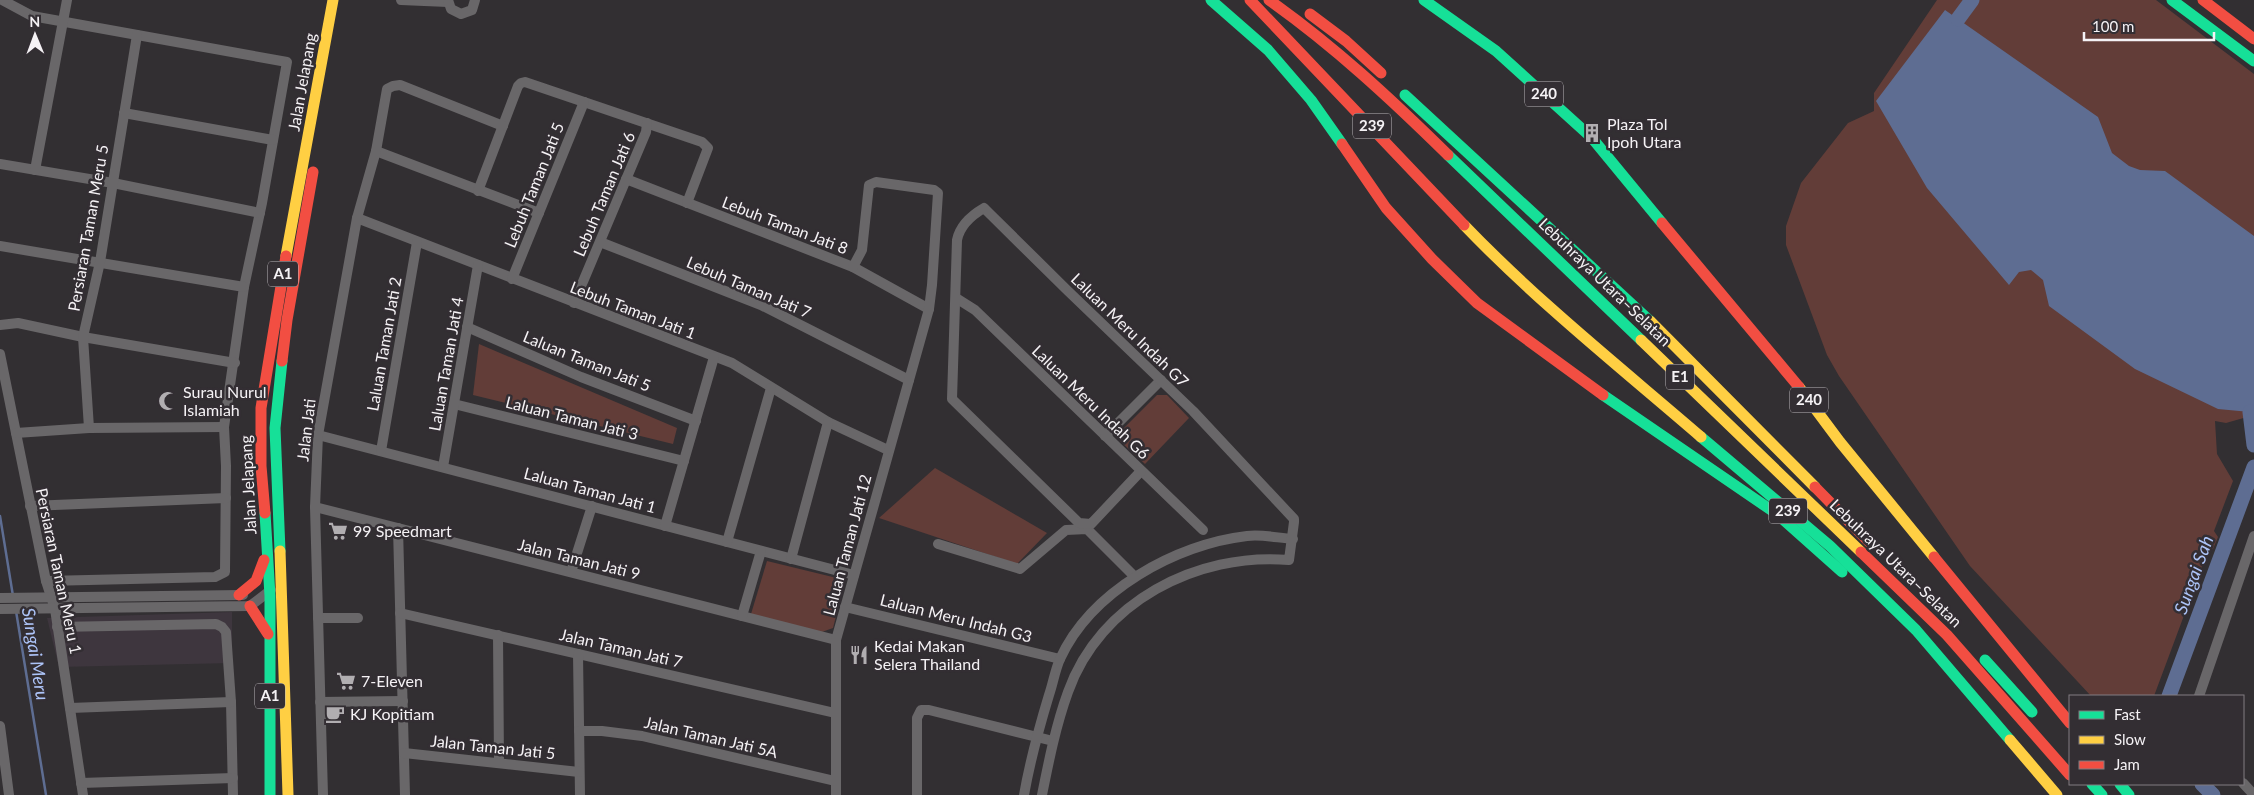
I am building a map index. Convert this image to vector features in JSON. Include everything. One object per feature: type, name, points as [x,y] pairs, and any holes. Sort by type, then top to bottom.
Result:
[{"type":"main road","name":"Jalan Jelapang","points":[[270,795],[269,550],[261,466],[261,408],[280,291],[333,0]]},
{"type":"main road","name":"Jalan Jelapang","points":[[288,795],[283,602],[275,428],[287,320],[308,209],[342,0]]},
{"type":"main road","points":[[1211,0],[1268,50],[1311,100],[1386,208],[1432,259],[1477,303],[1619,407],[1777,514],[1862,590],[2026,755]]},
{"type":"main road","name":"239","points":[[1250,0],[1492,254],[1580,333],[1830,546],[1916,630],[2026,755],[2057,795]]},
{"type":"main road","name":"Lebuhraya Utara–Selatan","points":[[1269,0],[1308,28],[1371,80],[1947,635],[2069,774]]},
{"type":"main road","name":"240","points":[[1424,0],[1496,51],[1592,138],[1798,386],[1840,442],[2069,722]]},
{"type":"main road","points":[[2172,0],[2254,61]]},
{"type":"main road","points":[[2203,0],[2254,39]]},
{"type":"main road","name":"Lebuhraya Utara–Selatan","points":[[1298,6],[1346,40],[1667,337],[1874,547]]},
{"type":"main road","points":[[239,595],[253,586],[258,580],[269,550]]},
{"type":"main road","name":"Lebuhraya Utara–Selatan","points":[[1895,568],[2005,680],[2041,723]]},
{"type":"main road","points":[[250,606],[258,614],[262,627],[269,636]]},
{"type":"main road","points":[[2121,785],[2129,795]]},
{"type":"main road","points":[[2087,789],[2102,795]]},
{"type":"street","points":[[2,0],[26,14],[287,62],[260,213],[244,286],[235,363],[224,427],[226,498],[225,572],[220,576],[46,581]]},
{"type":"street","points":[[35,170],[67,0]]},
{"type":"street","points":[[401,0],[448,1],[451,9],[461,14],[472,10],[475,0]]},
{"type":"street","name":"Persiaran Taman Meru 5","points":[[89,428],[83,337],[100,262],[137,35]]},
{"type":"street","points":[[478,191],[518,86],[521,82],[525,82],[702,142],[708,148],[687,203]]},
{"type":"street","name":"Jalan Jati","points":[[324,795],[315,507],[318,435],[357,218],[376,151],[387,89],[400,85],[503,126]]},
{"type":"street","name":"Lebuh Taman Jati 5","points":[[512,278],[584,102]]},
{"type":"street","points":[[124,112],[273,140]]},
{"type":"street","name":"Lebuh Taman Jati 6","points":[[574,303],[646,132],[646,123]]},
{"type":"street","points":[[376,151],[539,213]]},
{"type":"street","points":[[0,164],[113,183],[260,213]]},
{"type":"street","name":"Lebuh Taman Jati 8","points":[[626,179],[853,267],[928,308]]},
{"type":"street","name":"Laluan Taman Jati 12","points":[[836,795],[836,640],[928,308],[939,195],[936,191],[876,182],[870,184],[862,250],[853,267]]},
{"type":"street","name":"Laluan Meru Indah G7","points":[[956,298],[958,234],[960,229],[976,213],[984,208],[1162,380],[1294,519],[1289,560],[1254,558],[1194,570],[1156,588],[1126,610],[1100,635],[1084,658],[1068,691],[1053,741]]},
{"type":"street","name":"Lebuh Taman Jati 1","points":[[357,218],[732,363],[828,422],[888,450]]},
{"type":"street","name":"Laluan Taman Jati 2","points":[[381,451],[417,242]]},
{"type":"street","name":"Lebuh Taman Jati 7","points":[[600,242],[761,305],[908,380]]},
{"type":"street","points":[[0,246],[244,286]]},
{"type":"street","name":"Laluan Taman Jati 4","points":[[443,467],[478,266]]},
{"type":"street","points":[[956,298],[952,399],[1070,517],[1078,523],[1091,524],[1141,471]]},
{"type":"street","name":"Laluan Meru Indah G6","points":[[956,298],[975,310],[1202,530]]},
{"type":"street","points":[[0,325],[18,322],[83,337],[235,363]]},
{"type":"street","name":"Laluan Taman Jati 5","points":[[467,327],[581,377],[696,421]]},
{"type":"street","name":"Persiaran Taman Meru 1","points":[[0,354],[48,598],[57,628],[83,795]]},
{"type":"street","points":[[665,526],[714,357]]},
{"type":"street","points":[[1105,436],[1162,380]]},
{"type":"street","points":[[728,542],[771,388]]},
{"type":"street","name":"Laluan Taman Jati 3","points":[[454,404],[684,461]]},
{"type":"street","points":[[791,558],[828,422]]},
{"type":"street","points":[[16,433],[89,428],[224,427]]},
{"type":"street","name":"Laluan Taman Jati 1","points":[[318,435],[854,575]]},
{"type":"street","points":[[0,609],[250,606],[268,594],[276,583],[277,487]]},
{"type":"street","points":[[30,506],[226,498]]},
{"type":"street","points":[[571,572],[592,506]]},
{"type":"street","name":"Jalan Taman Jati 9","points":[[315,507],[836,640]]},
{"type":"street","points":[[398,528],[405,795]]},
{"type":"street","points":[[938,544],[1020,568],[1066,530],[1087,529],[1134,576]]},
{"type":"street","points":[[1024,795],[1036,736],[1060,660],[1070,642],[1091,616],[1134,576],[1184,551],[1229,538],[1250,536],[1293,539]]},
{"type":"street","points":[[2199,695],[2254,536]]},
{"type":"street","points":[[742,616],[761,551]]},
{"type":"street","points":[[0,598],[268,594],[283,602]]},
{"type":"street","name":"Laluan Meru Indah G3","points":[[845,607],[1060,660]]},
{"type":"street","name":"Jalan Taman Jati 7","points":[[400,613],[835,713]]},
{"type":"street","points":[[318,618],[358,618]]},
{"type":"street","points":[[57,628],[216,624],[222,627],[226,632],[231,702],[233,795]]},
{"type":"street","points":[[498,635],[499,763]]},
{"type":"street","points":[[578,654],[580,795]]},
{"type":"street","points":[[320,702],[403,701]]},
{"type":"street","points":[[70,708],[231,702]]},
{"type":"street","points":[[917,795],[917,718],[921,710],[929,710],[1053,741],[1042,795]]},
{"type":"street","points":[[0,726],[9,795]]},
{"type":"street","name":"Jalan Taman Jati 5A","points":[[579,731],[602,731],[642,736],[835,781]]},
{"type":"street","name":"Jalan Taman Jati 5","points":[[404,753],[579,772]]},
{"type":"street","points":[[81,783],[233,778]]},
{"type":"street","points":[[2244,784],[2254,795]]},
{"type":"shaded area","points":[[1937,0],[2156,0],[2254,74],[2254,415],[2226,423],[2215,421],[2217,454],[2233,481],[2214,531],[2218,537],[2213,549],[2208,551],[2154,695],[2090,695],[1970,566],[1839,376],[1827,355],[1786,245],[1786,226],[1801,183],[1848,123],[1874,111],[1874,93]]},
{"type":"shaded area","points":[[479,344],[677,428],[673,444],[473,395]]},
{"type":"shaded area","points":[[1157,395],[1167,395],[1189,418],[1145,464],[1120,441],[1120,432]]},
{"type":"shaded area","points":[[935,468],[1047,533],[1017,564],[879,518]]},
{"type":"shaded area","points":[[767,561],[845,580],[833,628],[819,633],[751,614]]},
{"type":"shaded area","points":[[232,612],[232,663],[59,667],[47,618]]},
{"type":"water","points":[[1945,10],[2098,117],[2112,153],[2129,166],[2140,170],[2165,171],[2254,236],[2254,410],[2250,412],[2218,409],[2135,369],[2049,306],[2043,280],[2031,270],[2019,272],[2009,285],[1927,188],[1876,101]]},
{"type":"waterway","name":"Sungai Sah","points":[[1958,19],[1972,0]]},
{"type":"waterway","name":"Sungai Sah","points":[[2250,412],[2254,445]]},
{"type":"waterway","name":"Sungai Sah","points":[[2169,695],[2254,467]]},
{"type":"waterway","name":"Sungai Meru","points":[[0,516],[13,596]]},
{"type":"waterway","name":"Sungai Meru","points":[[16,611],[46,795]]},
{"type":"waterway","name":"Sungai Sah","points":[[2203,785],[2213,795]]},
{"type":"traffic: fast","points":[[1211,0],[1268,50],[1311,100],[1342,144]]},
{"type":"traffic: fast","points":[[1424,0],[1496,51],[1592,138],[1662,223]]},
{"type":"traffic: fast","points":[[2172,0],[2254,61]]},
{"type":"traffic: fast","points":[[1405,95],[1650,321]]},
{"type":"traffic: fast","points":[[1448,155],[1641,340]]},
{"type":"traffic: fast","points":[[280,551],[275,428],[282,361]]},
{"type":"traffic: fast","points":[[1603,395],[1777,514],[1842,572]]},
{"type":"traffic: fast","points":[[1701,437],[1830,546],[1916,630],[2010,740]]},
{"type":"traffic: fast","points":[[265,513],[270,596],[270,795]]},
{"type":"traffic: fast","points":[[1985,660],[2032,712]]},
{"type":"traffic: fast","points":[[2093,785],[2102,795]]},
{"type":"traffic: fast","points":[[2121,785],[2129,795]]},
{"type":"traffic: slow","points":[[286,256],[333,0]]},
{"type":"traffic: slow","points":[[1464,225],[1550,307],[1701,437]]},
{"type":"traffic: slow","points":[[1650,321],[1815,487]]},
{"type":"traffic: slow","points":[[1641,340],[1861,552]]},
{"type":"traffic: slow","points":[[1799,387],[1840,442],[1934,557]]},
{"type":"traffic: slow","points":[[280,551],[288,795]]},
{"type":"traffic: slow","points":[[2010,740],[2057,795]]},
{"type":"traffic: jam","points":[[1250,0],[1464,225]]},
{"type":"traffic: jam","points":[[1269,0],[1362,74],[1448,155]]},
{"type":"traffic: jam","points":[[2203,0],[2254,39]]},
{"type":"traffic: jam","points":[[1310,14],[1346,41],[1381,73]]},
{"type":"traffic: jam","points":[[1342,144],[1386,208],[1432,259],[1477,303],[1603,395]]},
{"type":"traffic: jam","points":[[282,361],[287,320],[313,172]]},
{"type":"traffic: jam","points":[[1662,223],[1799,387]]},
{"type":"traffic: jam","points":[[265,513],[261,466],[261,408],[286,256]]},
{"type":"traffic: jam","points":[[1815,487],[1869,542]]},
{"type":"traffic: jam","points":[[1861,552],[1947,635],[2069,774]]},
{"type":"traffic: jam","points":[[1934,557],[2069,722]]},
{"type":"traffic: jam","points":[[239,595],[256,581],[264,560]]},
{"type":"traffic: jam","points":[[250,606],[268,634]]},
{"type":"place","name":"Plaza Tol Ipoh Utara","points":[[1592,133]]},
{"type":"place","name":"Surau Nurul Islamiah","points":[[168,401]]},
{"type":"place","name":"99 Speedmart","points":[[338,531]]},
{"type":"place","name":"Kedai Makan Selera Thailand","points":[[859,655]]},
{"type":"place","name":"7-Eleven","points":[[346,681]]},
{"type":"place","name":"KJ Kopitiam","points":[[335,714]]}]
